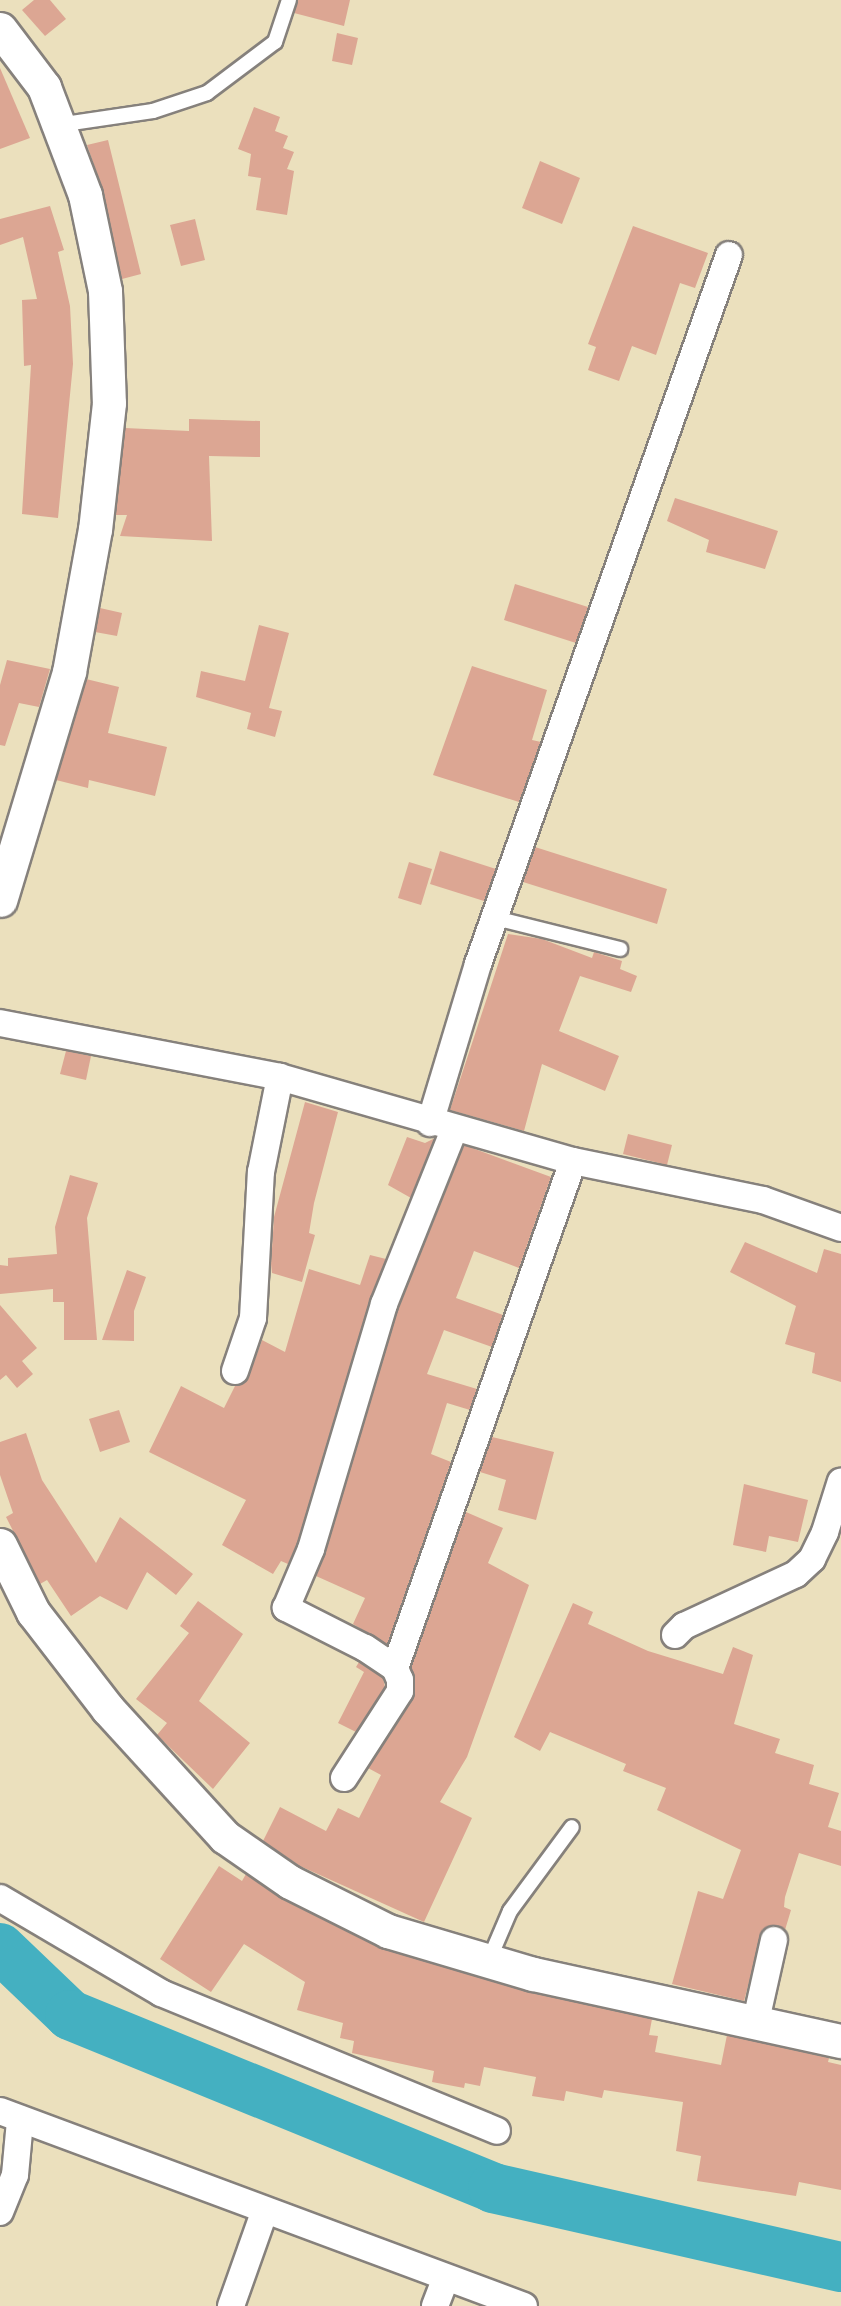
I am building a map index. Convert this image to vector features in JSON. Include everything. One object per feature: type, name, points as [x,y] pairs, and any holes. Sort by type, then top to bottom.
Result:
[{"type":"street","points":[[0,28],[44,87],[84,195],[105,291],[109,403],[95,529],[69,672],[0,900]]},
{"type":"street","points":[[395,1668],[286,1608],[305,1567],[384,1304],[442,1126],[495,918],[729,255]]},
{"type":"street","points":[[0,1023],[280,1077],[442,1126],[573,1161],[763,1200],[841,1228]]},
{"type":"street","points":[[235,1371],[253,1318],[261,1172],[280,1077]]},
{"type":"street","points":[[344,1778],[400,1691],[395,1668],[573,1161]]},
{"type":"street","points":[[675,1635],[692,1622],[796,1574],[812,1559],[825,1532],[841,1481]]},
{"type":"street","points":[[0,1545],[33,1612],[116,1718],[225,1837],[290,1882],[378,1926],[489,1960],[755,2025],[841,2041]]},
{"type":"street","points":[[0,1898],[160,1993],[497,2131]]},
{"type":"street","points":[[755,2025],[774,1940]]},
{"type":"street","points":[[0,2212],[15,2175],[10,2116],[264,2213],[524,2306]]},
{"type":"street","points":[[231,2306],[264,2213]]},
{"type":"street","points":[[435,2306],[446,2278]]},
{"type":"lane","points":[[58,126],[153,111],[207,93],[275,42],[289,0]]},
{"type":"lane","points":[[495,918],[620,949]]},
{"type":"lane","points":[[489,1960],[510,1911],[572,1827]]},
{"type":"building","points":[[34,0],[50,0],[66,19],[45,36],[22,10]]},
{"type":"building","points":[[298,0],[350,0],[344,26],[294,13]]},
{"type":"building","points":[[337,33],[358,38],[352,65],[332,61]]},
{"type":"building","points":[[0,68],[30,138],[0,149]]},
{"type":"building","points":[[254,107],[280,117],[275,131],[288,136],[283,148],[294,152],[287,169],[294,171],[287,215],[256,210],[261,178],[248,176],[251,154],[238,149]]},
{"type":"building","points":[[108,140],[141,274],[122,279],[103,191],[87,145]]},
{"type":"building","points":[[540,161],[580,178],[562,224],[522,208]]},
{"type":"building","points":[[50,206],[64,250],[58,252],[70,306],[73,364],[58,518],[22,514],[31,365],[24,366],[22,300],[37,299],[23,237],[0,245],[0,219]]},
{"type":"building","points":[[195,219],[205,260],[181,266],[170,225]]},
{"type":"building","points":[[633,226],[708,253],[695,288],[680,283],[656,355],[632,346],[619,381],[588,370],[596,347],[588,344]]},
{"type":"building","points":[[189,419],[260,421],[260,457],[209,456],[212,541],[120,536],[127,515],[115,515],[125,428],[189,431]]},
{"type":"building","points":[[675,498],[778,531],[765,569],[706,552],[709,540],[667,521]]},
{"type":"building","points":[[515,584],[588,607],[576,643],[504,620]]},
{"type":"building","points":[[100,608],[122,613],[117,636],[95,632]]},
{"type":"building","points":[[259,625],[289,633],[269,708],[282,711],[275,737],[247,729],[251,713],[196,697],[201,671],[245,681]]},
{"type":"building","points":[[7,660],[50,669],[39,707],[19,703],[5,746],[0,745],[0,685]]},
{"type":"building","points":[[472,666],[547,690],[532,740],[541,742],[519,802],[433,775]]},
{"type":"building","points":[[86,679],[119,687],[108,733],[167,747],[155,796],[89,780],[88,788],[56,780]]},
{"type":"building","points":[[535,847],[667,889],[657,924],[523,882]]},
{"type":"building","points":[[440,851],[496,869],[484,901],[430,884]]},
{"type":"building","points":[[409,862],[432,869],[421,905],[398,898]]},
{"type":"building","points":[[508,934],[542,939],[592,958],[594,952],[622,961],[620,969],[637,976],[631,992],[580,976],[559,1031],[619,1056],[605,1091],[542,1064],[524,1131],[450,1110]]},
{"type":"building","points":[[66,1051],[91,1056],[86,1080],[60,1074]]},
{"type":"building","points":[[305,1102],[338,1112],[314,1203],[309,1233],[315,1235],[302,1282],[272,1273],[271,1264],[274,1217]]},
{"type":"building","points":[[628,1134],[672,1145],[667,1165],[623,1154]]},
{"type":"building","points":[[407,1137],[425,1143],[435,1138],[411,1198],[388,1185]]},
{"type":"building","points":[[464,1145],[551,1177],[519,1268],[474,1251],[456,1298],[503,1315],[492,1347],[444,1330],[427,1374],[477,1389],[470,1410],[447,1403],[431,1454],[451,1462],[387,1645],[353,1624],[365,1598],[316,1576],[398,1309]]},
{"type":"building","points":[[70,1175],[98,1183],[87,1218],[97,1340],[64,1340],[64,1302],[53,1302],[53,1289],[0,1294],[0,1265],[8,1266],[8,1258],[57,1254],[55,1227]]},
{"type":"building","points":[[745,1242],[817,1273],[824,1249],[841,1254],[841,1382],[812,1373],[815,1353],[785,1344],[796,1306],[730,1272]]},
{"type":"building","points":[[370,1255],[386,1259],[297,1544],[288,1564],[281,1561],[273,1574],[222,1545],[246,1500],[149,1452],[181,1386],[224,1408],[235,1386],[249,1376],[262,1340],[285,1352],[309,1269],[360,1285]]},
{"type":"building","points":[[127,1270],[146,1277],[134,1311],[134,1341],[102,1340]]},
{"type":"building","points":[[0,1305],[37,1348],[22,1361],[33,1374],[17,1388],[6,1375],[0,1380]]},
{"type":"building","points":[[119,1410],[130,1442],[100,1452],[89,1419]]},
{"type":"building","points":[[26,1433],[42,1480],[96,1563],[120,1517],[193,1574],[176,1595],[147,1572],[127,1610],[100,1596],[71,1616],[47,1580],[40,1584],[6,1517],[13,1513],[0,1475],[0,1442]]},
{"type":"building","points":[[492,1437],[554,1452],[536,1520],[498,1510],[506,1480],[480,1472]]},
{"type":"building","points":[[744,1484],[808,1500],[798,1542],[769,1536],[766,1552],[733,1545]]},
{"type":"building","points":[[466,1512],[503,1528],[488,1563],[529,1585],[467,1757],[440,1802],[472,1818],[424,1922],[300,1866],[263,1841],[280,1807],[326,1831],[338,1808],[359,1818],[381,1775],[368,1768],[413,1699],[411,1668]]},
{"type":"building","points":[[198,1601],[243,1634],[199,1701],[250,1743],[213,1789],[157,1735],[167,1723],[136,1699],[189,1633],[180,1626]]},
{"type":"building","points":[[573,1603],[593,1612],[588,1624],[648,1651],[723,1674],[733,1647],[753,1655],[734,1724],[780,1739],[775,1753],[814,1765],[809,1784],[839,1793],[828,1827],[841,1831],[841,1866],[799,1853],[785,1897],[784,1907],[791,1910],[785,1930],[777,1925],[763,1930],[744,2001],[672,1984],[698,1891],[723,1899],[741,1850],[657,1810],[666,1788],[623,1771],[626,1764],[550,1732],[540,1751],[514,1737]]},
{"type":"building","points":[[359,1662],[383,1678],[385,1687],[356,1732],[338,1723],[364,1672],[356,1667]]},
{"type":"building","points":[[219,1866],[242,1881],[246,1874],[282,1899],[383,1949],[528,1992],[652,2019],[649,2035],[658,2036],[655,2052],[721,2065],[727,2035],[829,2058],[828,2062],[841,2065],[841,2190],[799,2182],[796,2196],[697,2181],[701,2156],[676,2151],[683,2102],[604,2090],[602,2098],[566,2091],[564,2101],[532,2096],[536,2077],[484,2067],[480,2086],[465,2083],[464,2088],[432,2082],[434,2071],[352,2053],[354,2041],[340,2038],[343,2023],[297,2010],[305,1982],[244,1944],[211,1992],[160,1959]]},
{"type":"waterway","points":[[0,1948],[70,2015],[493,2188],[841,2267]]}]
